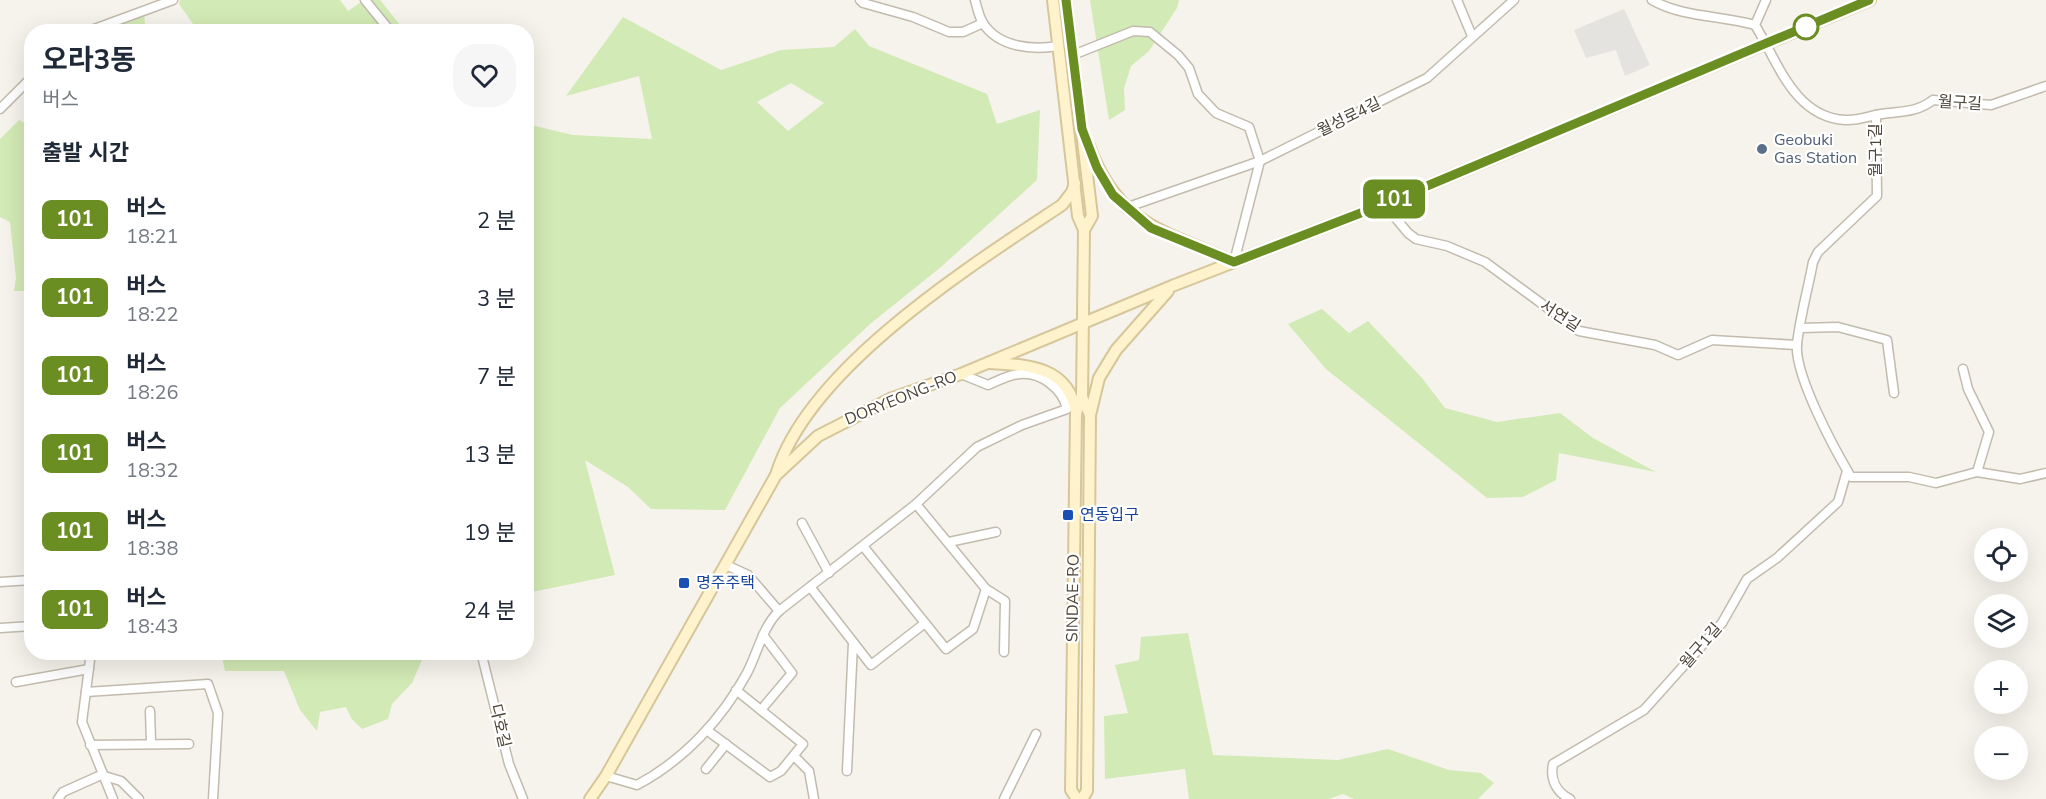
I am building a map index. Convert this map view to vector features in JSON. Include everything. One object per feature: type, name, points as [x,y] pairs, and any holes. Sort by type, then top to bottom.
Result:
[{"type":"main road","points":[[1053,0],[1078,216],[1084,230]]},
{"type":"main road","points":[[1066,0],[1092,216],[1084,230]]},
{"type":"main road","name":"DORYEONG-RO","points":[[590,799],[606,776],[776,475],[801,449],[837,424],[892,398],[961,374],[1172,286],[1384,204],[1870,0]]},
{"type":"main road","points":[[1082,129],[1097,168],[1113,195],[1125,208],[1151,228],[1234,262]]},
{"type":"main road","points":[[776,475],[791,439],[815,405],[879,337],[960,274],[1062,205],[1072,192],[1075,180]]},
{"type":"main road","name":"SINDAE-RO","points":[[1077,799],[1071,790],[1076,413],[1082,397],[1084,230]]},
{"type":"main road","points":[[1090,415],[1099,378],[1116,350],[1172,286]]},
{"type":"main road","points":[[987,363],[1031,365],[1049,373],[1073,394],[1076,413]]},
{"type":"main road","name":"SINDAE-RO","points":[[1082,397],[1090,415],[1087,791],[1082,799]]},
{"type":"street","points":[[108,24],[173,0]]},
{"type":"street","points":[[365,0],[385,24]]},
{"type":"street","points":[[860,0],[863,3],[913,17],[949,32],[963,32],[983,23]]},
{"type":"street","points":[[975,0],[983,23],[994,34],[1013,45],[1036,49],[1059,46]]},
{"type":"street","points":[[1457,0],[1473,36]]},
{"type":"street","name":"월성로4길","points":[[1125,208],[1260,161],[1427,78],[1514,0]]},
{"type":"street","points":[[1652,0],[1676,12],[1717,16],[1755,25],[1766,0]]},
{"type":"street","name":"월구길","points":[[1755,25],[1793,92],[1820,114],[1845,120],[1921,109],[1933,100],[1991,105],[2046,86]]},
{"type":"street","points":[[1073,55],[1133,31],[1150,32],[1184,61],[1189,68],[1198,94],[1216,113],[1248,127],[1260,161],[1234,262]]},
{"type":"street","points":[[0,109],[24,85]]},
{"type":"street","name":"월구1길","points":[[1570,799],[1561,794],[1553,780],[1553,764],[1644,710],[1722,623],[1747,579],[1777,558],[1838,502],[1847,471],[1822,426],[1802,369],[1797,345],[1813,262],[1818,252],[1877,196],[1876,115]]},
{"type":"street","name":"서연길","points":[[1384,204],[1408,233],[1416,239],[1447,246],[1485,262],[1579,331],[1655,345],[1678,355],[1712,340],[1797,345]]},
{"type":"street","points":[[1801,328],[1838,327],[1887,340],[1894,393]]},
{"type":"street","points":[[1964,369],[1968,388],[1989,432],[1977,472]]},
{"type":"street","points":[[606,776],[637,785],[666,766],[708,731],[736,690],[750,666],[770,620],[779,611],[916,504],[977,447],[1022,425],[1067,409],[1059,391],[1034,375],[1019,374],[987,385],[961,374]]},
{"type":"street","points":[[1847,471],[1851,477],[1909,477],[1936,483],[1977,472],[2020,479],[2046,473]]},
{"type":"street","points":[[916,504],[986,589],[1005,601],[1004,652]]},
{"type":"street","points":[[802,523],[829,573]]},
{"type":"street","points":[[949,542],[996,532]]},
{"type":"street","points":[[863,546],[946,649],[973,629],[986,589]]},
{"type":"street","points":[[726,565],[748,575],[779,611]]},
{"type":"street","points":[[0,582],[24,580]]},
{"type":"street","points":[[811,588],[871,665],[925,623]]},
{"type":"street","points":[[0,628],[24,626]]},
{"type":"street","points":[[761,710],[792,673],[763,635]]},
{"type":"street","points":[[847,771],[853,643]]},
{"type":"street","points":[[90,660],[82,722],[101,775],[113,799]]},
{"type":"street","name":"다호길","points":[[483,660],[509,764],[522,799]]},
{"type":"street","points":[[16,682],[89,669]]},
{"type":"street","points":[[86,692],[208,684],[218,713],[213,799]]},
{"type":"street","points":[[708,731],[770,777],[781,771],[803,744],[736,690]]},
{"type":"street","points":[[150,711],[150,742]]},
{"type":"street","points":[[1004,799],[1036,734]]},
{"type":"street","points":[[90,745],[150,742],[189,744]]},
{"type":"street","points":[[706,770],[726,744]]},
{"type":"street","points":[[794,756],[809,771],[814,799]]},
{"type":"street","points":[[58,799],[63,792],[101,775],[120,781],[139,799]]},
{"type":"green space","points":[[180,0],[340,0],[348,11],[364,0],[380,0],[399,24],[193,24],[179,4]]},
{"type":"green space","points":[[1090,0],[1179,0],[1177,8],[1149,51],[1131,66],[1124,88],[1125,110],[1109,120]]},
{"type":"green space","points":[[144,15],[145,24],[117,24]]},
{"type":"green space","points":[[623,17],[721,70],[781,50],[834,47],[855,29],[869,46],[987,94],[997,124],[1040,110],[1037,180],[941,267],[870,324],[780,408],[725,510],[651,509],[628,487],[585,460],[615,575],[534,592],[534,126],[573,135],[652,139],[639,76],[566,96]],"holes":[[[791,83],[824,103],[788,131],[757,102]]]},
{"type":"green space","points":[[19,120],[24,122],[24,291],[14,291],[16,278],[10,222],[0,217],[0,139]]},
{"type":"green space","points":[[1322,309],[1349,333],[1368,321],[1422,378],[1445,408],[1497,422],[1560,413],[1593,438],[1656,472],[1559,453],[1556,480],[1523,497],[1487,498],[1326,369],[1288,324]]},
{"type":"green space","points":[[1188,633],[1213,755],[1338,760],[1388,749],[1449,770],[1481,773],[1494,783],[1478,799],[1354,799],[1343,794],[1329,799],[1189,799],[1185,769],[1105,779],[1104,716],[1128,713],[1115,665],[1139,660],[1141,637]]},
{"type":"green space","points":[[223,660],[422,660],[412,683],[392,704],[388,719],[362,729],[351,718],[346,707],[320,712],[317,731],[300,710],[284,671],[225,671]]},
{"type":"shaded area","points":[[1624,9],[1650,65],[1625,76],[1616,50],[1586,58],[1574,30]]},
{"type":"bus line","name":"101","points":[[1066,0],[1082,129],[1097,168],[1113,195],[1125,208],[1151,228],[1234,262],[1384,204],[1869,0]]},
{"type":"place","name":"Geobuki Gas Station","points":[[1762,149]]},
{"type":"place","name":"연동입구","points":[[1068,515]]},
{"type":"place","name":"명주주택","points":[[684,583]]}]
